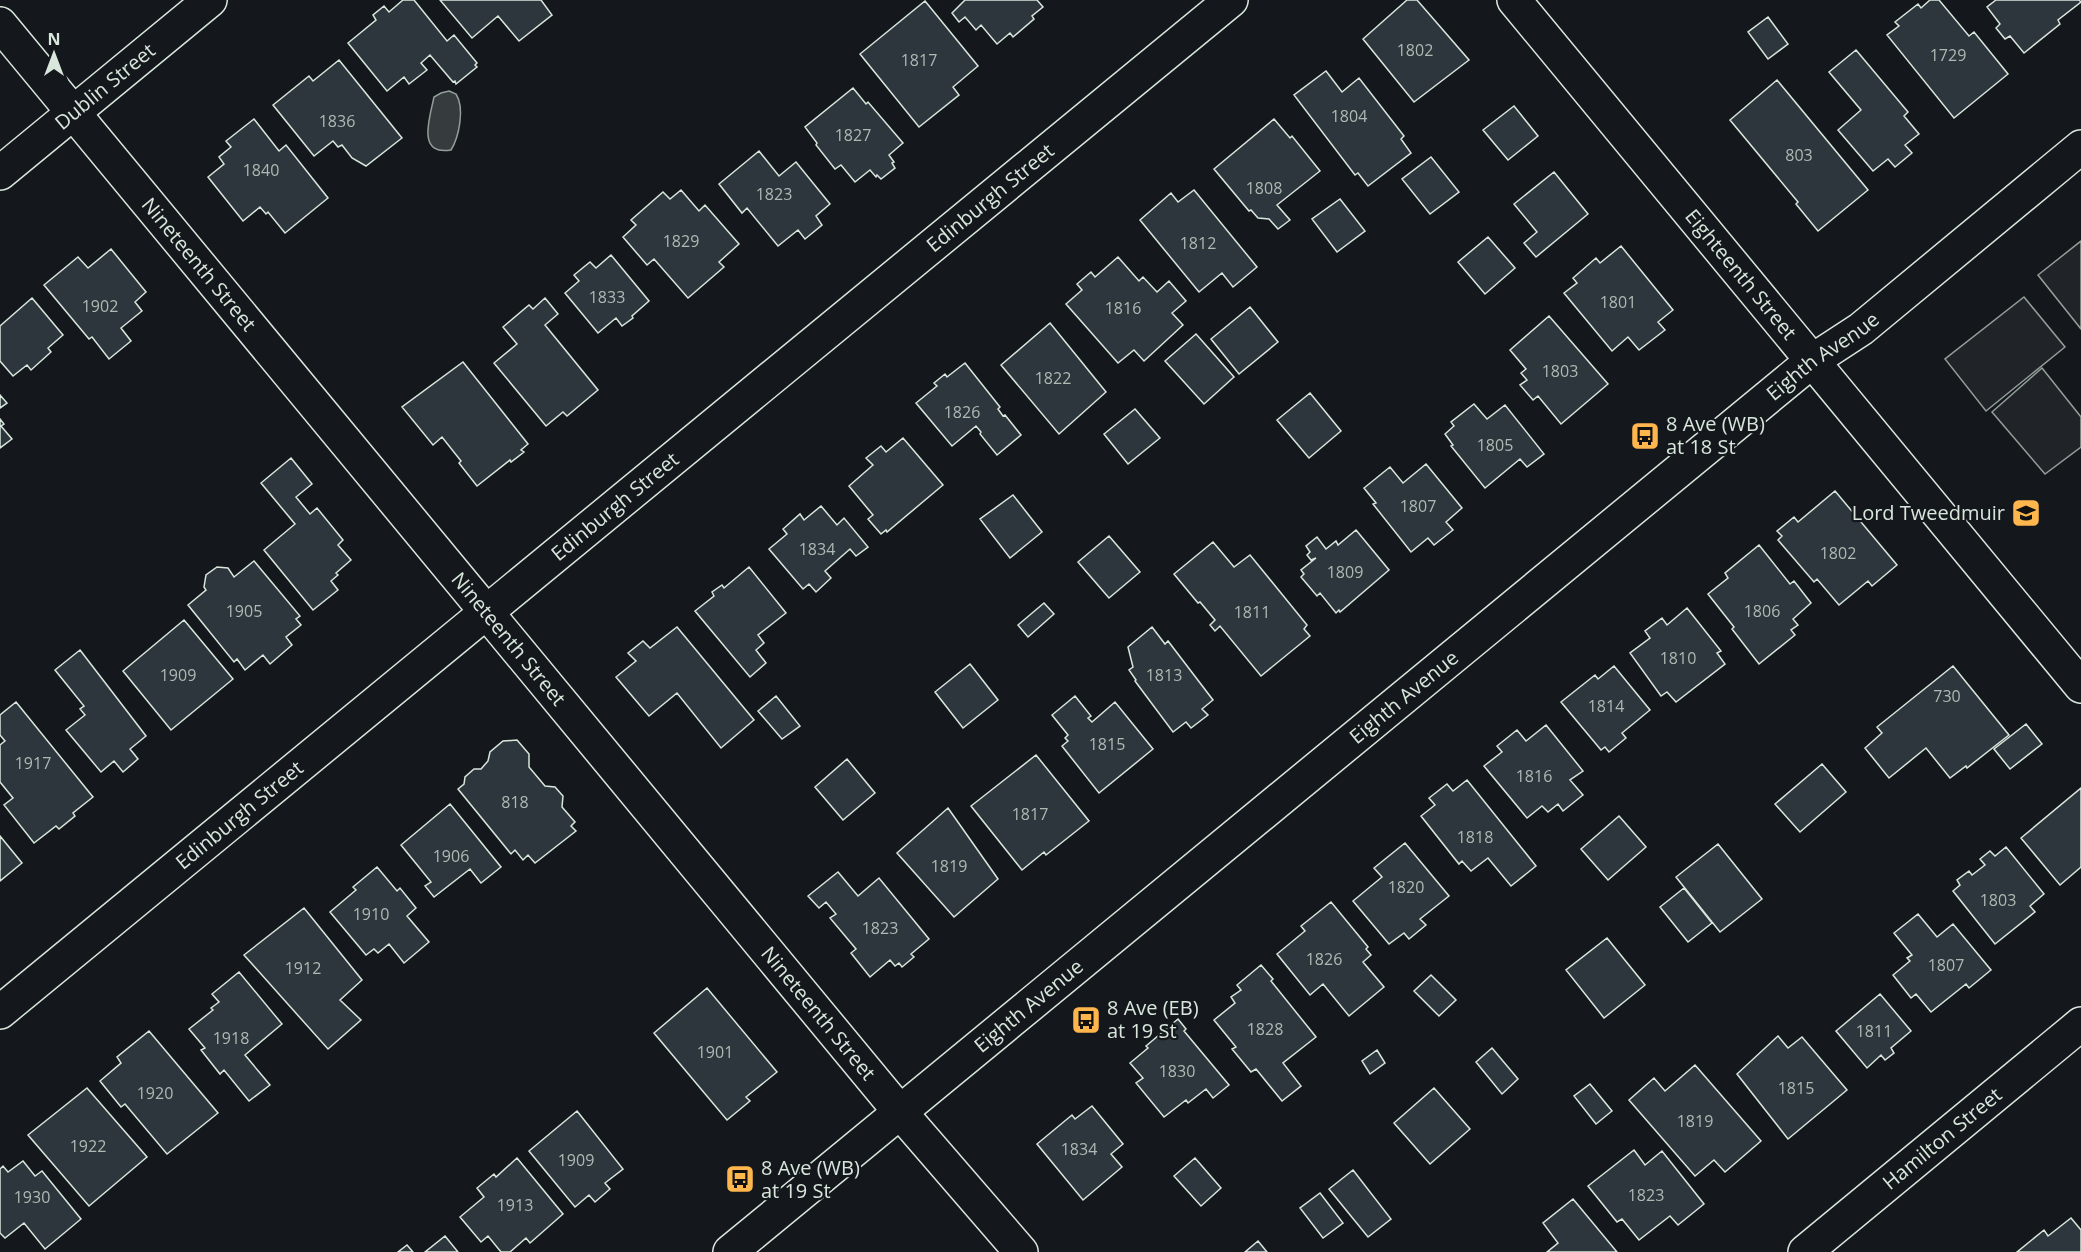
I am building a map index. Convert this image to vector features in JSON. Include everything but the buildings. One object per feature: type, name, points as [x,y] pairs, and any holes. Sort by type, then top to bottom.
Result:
[{"type":"street","name":"Dublin Street","points":[[0,173],[210,0]]},
{"type":"street","name":"Edinburgh Street","points":[[0,1012],[1231,0]]},
{"type":"street","name":"Eighteenth Street","points":[[1514,0],[2081,686]]},
{"type":"street","name":"Nineteenth Street","points":[[0,24],[900,1112],[1021,1252]]},
{"type":"street","name":"Eighth Avenue","points":[[730,1252],[1812,361],[1861,328],[2081,147]]},
{"type":"street","name":"Hamilton Street","points":[[1805,1252],[2081,1024]]},
{"type":"shaded area","points":[[449,91],[456,94],[459,100],[460,122],[451,150],[440,150],[433,147],[429,141],[428,124],[434,97]]},
{"type":"shaded area","points":[[2081,241],[2081,329],[2038,275]]},
{"type":"shaded area","points":[[2024,297],[2065,347],[1986,411],[1945,359]]},
{"type":"shaded area","points":[[2042,368],[2081,417],[2081,447],[2045,474],[1992,412]]},
{"type":"place","name":"8 Ave (WB) at 18 St","points":[[1645,436]]},
{"type":"place","name":"Lord Tweedmuir","points":[[2026,513]]},
{"type":"place","name":"8 Ave (EB) at 19 St","points":[[1086,1020]]},
{"type":"place","name":"8 Ave (WB) at 19 St","points":[[740,1179]]}]
